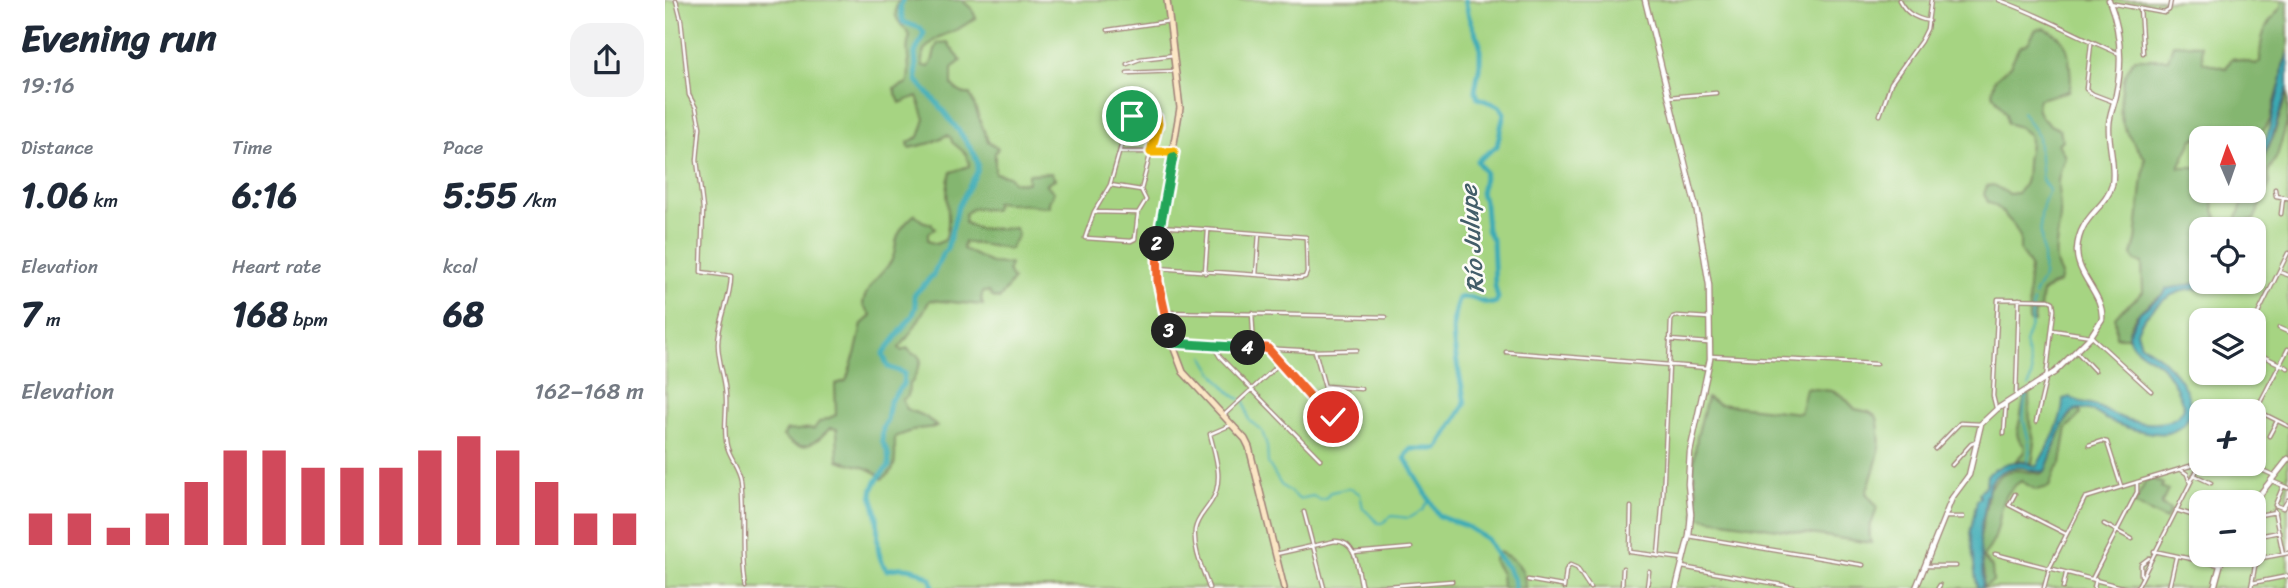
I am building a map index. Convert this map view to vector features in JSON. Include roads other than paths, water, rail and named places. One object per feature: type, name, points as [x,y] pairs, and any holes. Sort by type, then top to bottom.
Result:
[{"type":"main road","points":[[1167,0],[1180,108],[1159,226],[1157,268],[1164,312],[1183,372],[1249,447],[1284,588]]},
{"type":"street","points":[[676,0],[681,20],[687,86],[700,127],[697,160],[703,209],[701,272],[731,276],[728,303],[723,310],[718,344],[726,397],[727,444],[741,476],[744,528],[742,555],[746,588]]},
{"type":"street","points":[[1645,0],[1701,230],[1711,318],[1710,356],[1691,452],[1688,484],[1691,513],[1689,536],[1677,588]]},
{"type":"street","points":[[1899,0],[1908,13],[1929,21]]},
{"type":"street","points":[[1880,115],[1891,83],[1921,41],[1929,21],[1931,0]]},
{"type":"street","points":[[1999,0],[2027,10],[2120,54]]},
{"type":"street","points":[[2109,1],[2140,9],[2168,12],[2171,0]]},
{"type":"street","points":[[1916,588],[1955,493],[1969,475],[1981,424],[1997,409],[2046,379],[2100,324],[2100,304],[2079,265],[2078,241],[2083,226],[2113,183],[2109,127],[2120,54],[2117,21],[2109,1]]},
{"type":"street","points":[[2140,9],[2144,53]]},
{"type":"street","points":[[1108,30],[1170,21]]},
{"type":"street","points":[[2092,43],[2086,89],[2114,102]]},
{"type":"street","points":[[1127,64],[1174,55]]},
{"type":"street","points":[[1127,73],[1177,71]]},
{"type":"street","points":[[1669,97],[1716,93]]},
{"type":"street","points":[[1135,116],[1157,118],[1158,124],[1141,190],[1146,200],[1138,213],[1136,237],[1133,240],[1087,239],[1086,233],[1094,212],[1110,185],[1120,152],[1127,121],[1135,116]]},
{"type":"street","points":[[1120,152],[1174,152]]},
{"type":"street","points":[[1110,185],[1141,190]]},
{"type":"street","points":[[2276,190],[2276,196],[2288,198]]},
{"type":"street","points":[[2281,215],[2283,198]]},
{"type":"street","points":[[1094,212],[1138,213]]},
{"type":"street","points":[[1157,268],[1300,278],[1305,277],[1307,272],[1306,237],[1159,226]]},
{"type":"street","points":[[1205,272],[1208,231]]},
{"type":"street","points":[[1257,275],[1259,234]]},
{"type":"street","points":[[2261,308],[2288,253]]},
{"type":"street","points":[[2279,272],[2288,275]]},
{"type":"street","points":[[1997,409],[1993,396],[1998,299],[2040,299],[2053,302],[2046,379],[2036,422]]},
{"type":"street","points":[[2016,396],[2019,299]]},
{"type":"street","points":[[1164,312],[1385,317]]},
{"type":"street","points":[[1252,313],[1254,348]]},
{"type":"street","points":[[1658,556],[1669,340],[1673,317],[1711,318]]},
{"type":"street","points":[[2280,328],[2288,332]]},
{"type":"street","points":[[2052,330],[2091,336],[2151,391]]},
{"type":"street","points":[[1669,340],[1711,343]]},
{"type":"street","points":[[1172,343],[1315,351],[1357,350]]},
{"type":"street","points":[[1214,346],[1220,356],[1319,459]]},
{"type":"street","points":[[1267,348],[1328,416],[1333,417],[1315,351]]},
{"type":"street","points":[[2264,399],[2288,349]]},
{"type":"street","points":[[2076,351],[2095,371]]},
{"type":"street","points":[[1506,352],[1708,369]]},
{"type":"street","points":[[1710,356],[1877,364]]},
{"type":"street","points":[[2266,358],[2288,368]]},
{"type":"street","points":[[1223,416],[1279,364]]},
{"type":"street","points":[[1326,386],[1361,389]]},
{"type":"street","points":[[2004,434],[2006,403]]},
{"type":"street","points":[[2266,415],[2288,426]]},
{"type":"street","points":[[2269,436],[2277,421]]},
{"type":"street","points":[[1935,449],[1960,423],[1981,424]]},
{"type":"street","points":[[1209,588],[1198,553],[1195,532],[1202,513],[1212,502],[1217,490],[1217,456],[1210,434],[1231,425]]},
{"type":"street","points":[[1952,465],[1976,442]]},
{"type":"street","points":[[2089,445],[2107,442],[2121,486]]},
{"type":"street","points":[[2264,490],[2288,459]]},
{"type":"street","points":[[2043,588],[2049,569],[2085,498],[2189,467]]},
{"type":"street","points":[[2181,469],[2187,474],[2190,483]]},
{"type":"street","points":[[2266,474],[2288,488]]},
{"type":"street","points":[[2137,588],[2141,564],[2153,553],[2194,476]]},
{"type":"street","points":[[2196,476],[2211,483]]},
{"type":"street","points":[[2095,588],[2094,579],[2137,492],[2137,482]]},
{"type":"street","points":[[2266,558],[2286,553],[2275,510],[2283,486]]},
{"type":"street","points":[[2015,494],[2009,505],[2066,534]]},
{"type":"street","points":[[2266,513],[2283,508],[2288,500]]},
{"type":"street","points":[[1631,507],[1630,552],[1684,559]]},
{"type":"street","points":[[2176,510],[2189,514]]},
{"type":"street","points":[[1304,512],[1324,588]]},
{"type":"street","points":[[1944,517],[1963,517]]},
{"type":"street","points":[[2104,524],[2132,539]]},
{"type":"street","points":[[2266,535],[2279,532]]},
{"type":"street","points":[[1689,536],[1863,565]]},
{"type":"street","points":[[1276,554],[1335,541],[1345,542],[1353,552],[1362,588],[1453,581]]},
{"type":"street","points":[[1353,552],[1411,548]]},
{"type":"street","points":[[2153,553],[2189,559]]},
{"type":"street","points":[[1995,555],[2126,588]]},
{"type":"street","points":[[2169,588],[2176,556]]},
{"type":"street","points":[[1528,580],[1564,587],[1566,570],[1570,565],[1577,568],[1590,588]]},
{"type":"street","points":[[1925,566],[1956,566]]},
{"type":"street","points":[[2214,588],[2219,567]]},
{"type":"street","points":[[2255,567],[2252,586],[2288,576]]},
{"type":"street","points":[[1622,588],[1623,568]]},
{"type":"street","points":[[1681,570],[1799,588]]},
{"type":"street","points":[[1647,588],[1649,571]]},
{"type":"street","points":[[2063,588],[2066,573]]},
{"type":"water","points":[[2288,54],[2288,86],[2266,150],[2266,138]]},
{"type":"water","points":[[2189,285],[2189,290],[2172,295],[2157,305],[2145,317],[2137,331],[2141,345],[2164,361],[2184,386],[2189,399],[2189,414],[2184,423],[2171,432],[2159,433],[2119,425],[2085,409],[2071,413],[2045,471],[2012,468],[2001,472],[1990,484],[1988,495],[1985,496],[1980,531],[1982,588],[1977,588],[1970,533],[1979,493],[1986,484],[1987,475],[1999,467],[2017,462],[2036,467],[2058,426],[2063,399],[2070,397],[2125,419],[2144,423],[2172,419],[2184,407],[2170,376],[2163,367],[2133,345],[2128,333],[2140,312],[2165,293],[2166,289]]},
{"type":"waterway","points":[[903,0],[900,7],[903,22],[920,28],[924,33],[915,53],[917,81],[961,134],[975,155],[978,165],[977,172],[958,207],[947,249],[933,275],[914,295],[916,306],[913,315],[883,354],[888,367],[904,373],[903,384],[890,401],[883,428],[882,441],[888,453],[889,466],[872,490],[880,557],[887,570],[915,570],[931,579],[933,588]]},
{"type":"waterway","name":"Río Julupe","points":[[1465,0],[1480,44],[1480,64],[1475,90],[1478,98],[1499,106],[1504,113],[1497,146],[1477,161],[1485,172],[1481,193],[1485,204],[1487,230],[1493,241],[1498,298],[1496,303],[1459,298],[1455,310],[1453,337],[1465,404],[1438,449],[1410,449],[1405,458],[1439,516],[1468,527],[1487,539],[1507,567],[1514,580],[1514,588]]},
{"type":"waterway","points":[[2022,112],[2038,136],[2042,180],[2049,190],[2040,223],[2043,276],[2034,296]]},
{"type":"waterway","points":[[2029,386],[2032,373],[2025,343],[2031,326],[2033,302]]},
{"type":"waterway","points":[[1204,356],[1220,380],[1240,399]]},
{"type":"waterway","points":[[2027,392],[2024,419],[2029,446],[2027,462]]},
{"type":"waterway","points":[[1244,400],[1249,420],[1262,431],[1267,446],[1268,463],[1281,485],[1299,499],[1313,496],[1320,500],[1325,499],[1331,492],[1351,488],[1360,494],[1363,508],[1378,523],[1392,516],[1409,518],[1432,501]]}]
